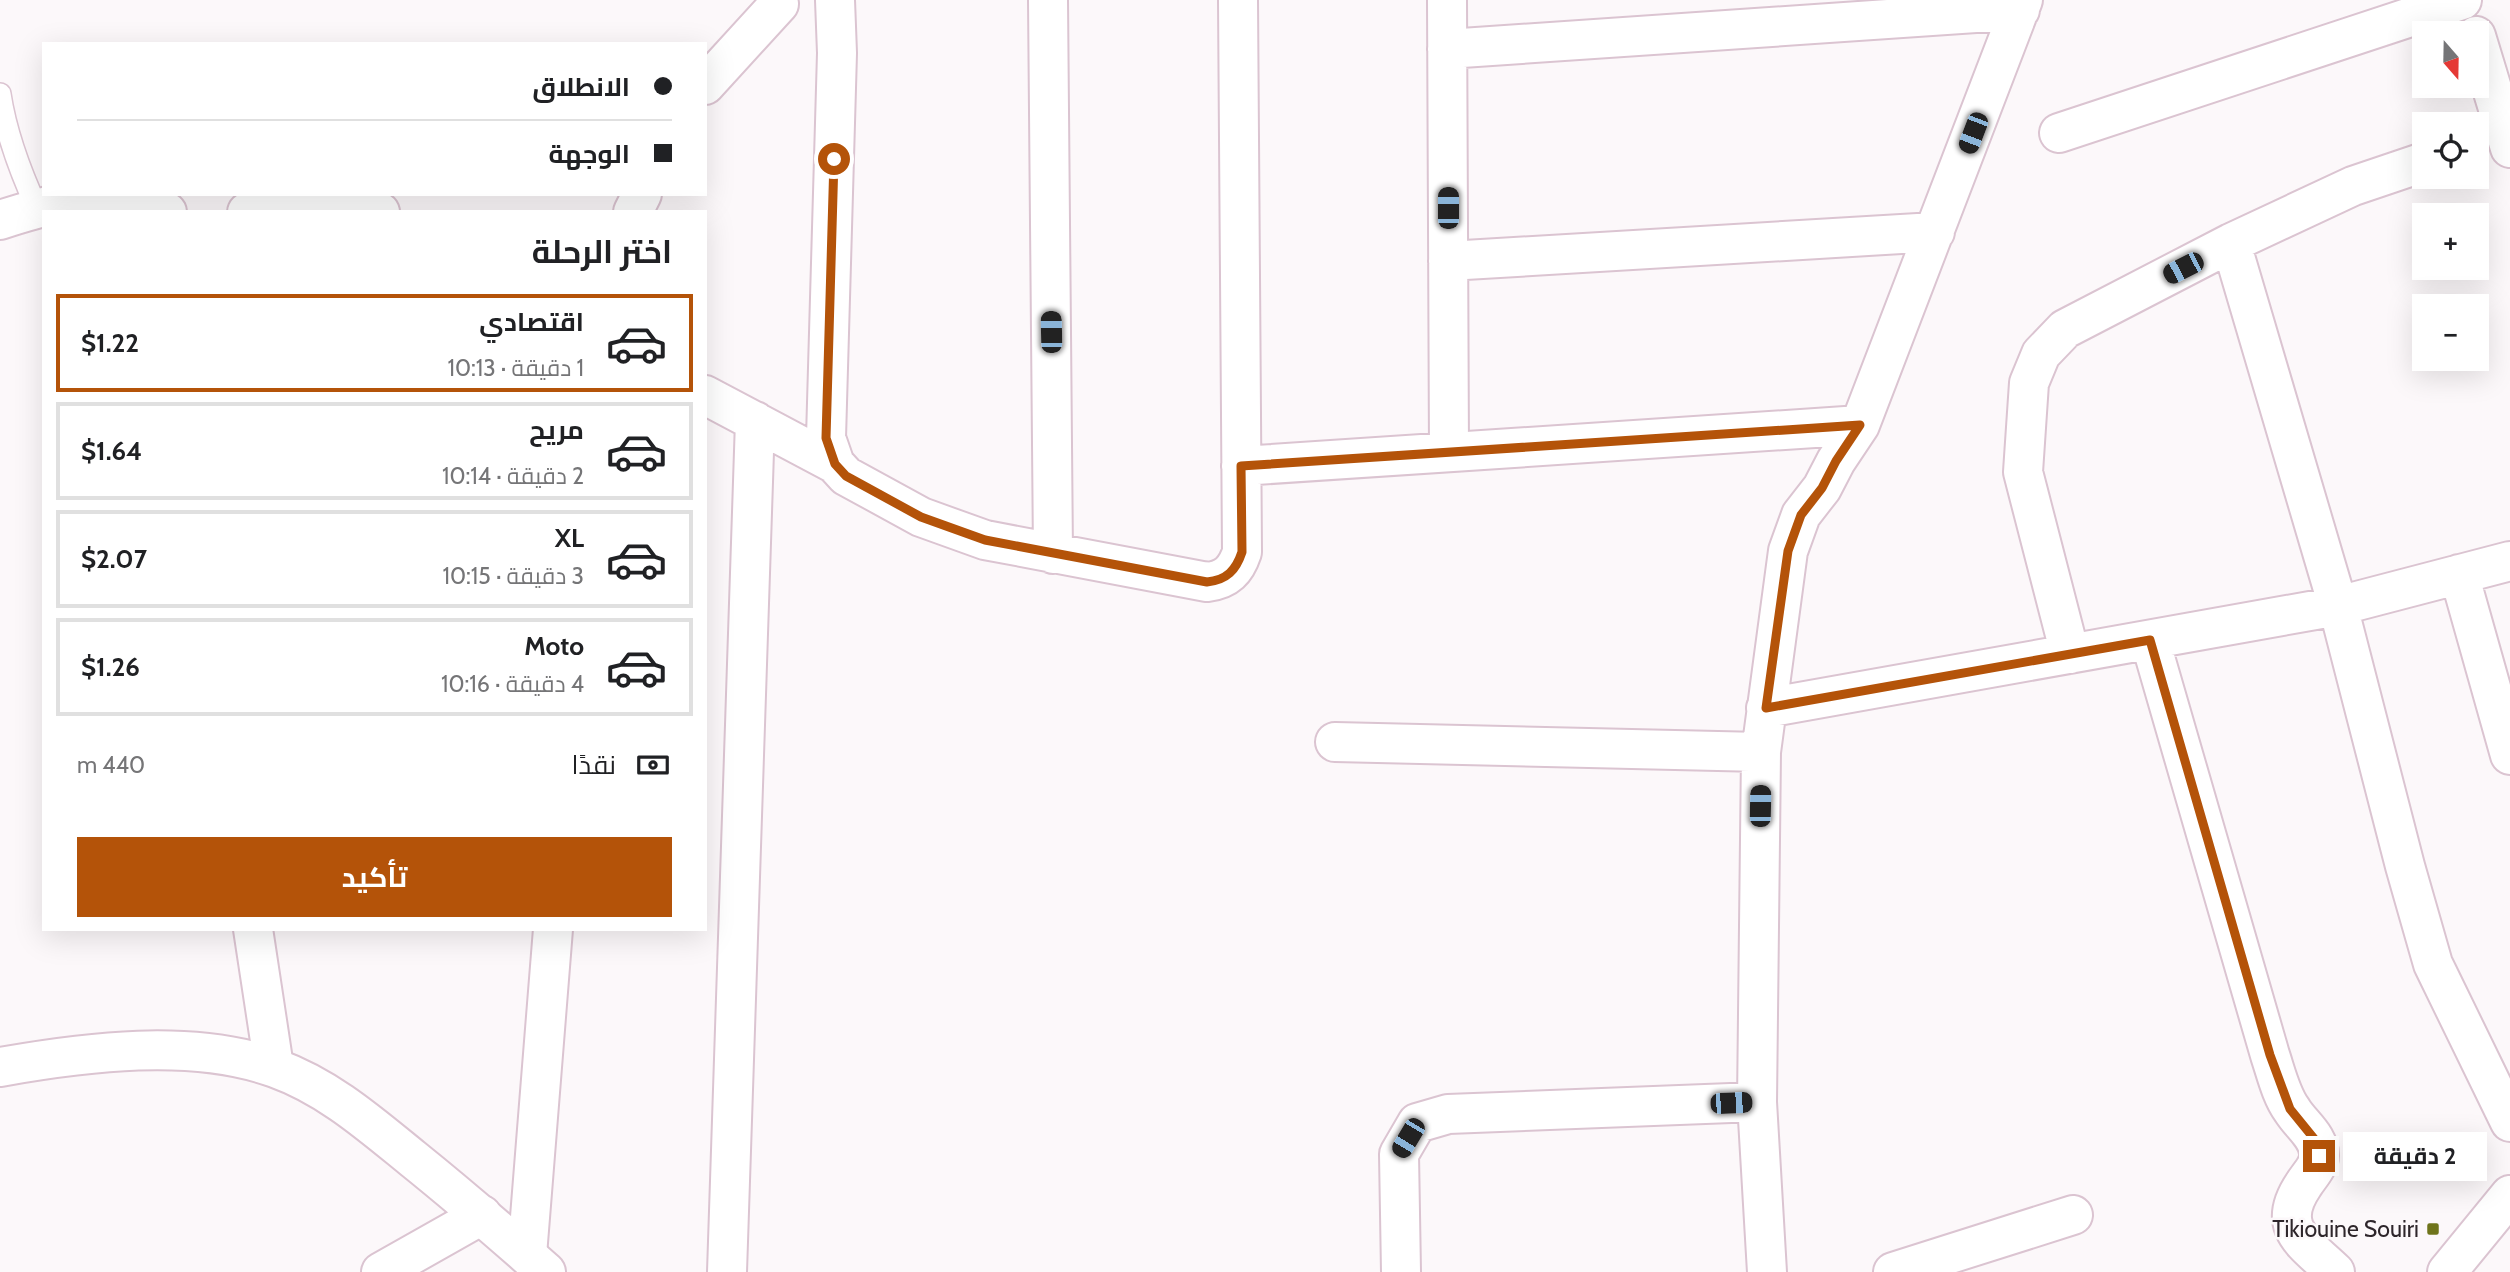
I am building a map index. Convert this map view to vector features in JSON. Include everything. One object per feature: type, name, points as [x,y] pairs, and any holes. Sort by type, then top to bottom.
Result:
[{"type":"street","points":[[1048,0],[1052,554]]},
{"type":"street","points":[[707,396],[835,464],[846,476],[921,517],[985,540],[1207,582],[1228,576],[1238,565],[1242,552],[1238,0]]},
{"type":"street","points":[[1447,0],[1449,452]]},
{"type":"street","points":[[2059,133],[2464,0],[2471,21]]},
{"type":"street","points":[[707,83],[774,2],[836,7],[826,438],[835,464]]},
{"type":"street","points":[[1447,48],[2022,5],[1860,425],[1822,488],[1801,515],[1788,551],[1760,752],[1757,1102],[1767,1272]]},
{"type":"street","points":[[2488,98],[2497,142]]},
{"type":"street","points":[[2070,654],[2023,472],[2029,383],[2040,354],[2065,329],[2231,243],[2353,186],[2412,166]]},
{"type":"street","points":[[0,220],[37,208],[85,200],[120,198],[160,210]]},
{"type":"street","points":[[253,210],[281,200],[309,198],[370,210]]},
{"type":"street","points":[[1448,261],[1935,232]]},
{"type":"street","points":[[2231,243],[2338,606],[2433,964],[2510,1122]]},
{"type":"street","points":[[727,1272],[755,422]]},
{"type":"street","points":[[1241,466],[1860,425]]},
{"type":"street","points":[[1766,708],[2338,606],[2510,561]]},
{"type":"street","points":[[2459,574],[2510,755]]},
{"type":"street","points":[[2150,640],[2270,1055],[2290,1109],[2316,1141],[2319,1156],[2316,1165],[2295,1196],[2293,1231],[2335,1272]]},
{"type":"street","points":[[1335,742],[1760,752]]},
{"type":"street","points":[[253,931],[274,1068]]},
{"type":"street","points":[[537,1264],[553,931]]},
{"type":"street","points":[[0,1067],[91,1055],[148,1051],[205,1052],[274,1068],[329,1094],[355,1111],[482,1215],[537,1264]]},
{"type":"street","points":[[1401,1272],[1399,1154],[1417,1123],[1448,1114],[1757,1102]]},
{"type":"street","points":[[2447,1272],[2510,1195]]},
{"type":"street","points":[[382,1272],[482,1215]]},
{"type":"street","points":[[1893,1272],[2073,1215]]},
{"type":"lane","points":[[0,94],[10,140],[37,208]]},
{"type":"place","name":"Tikiouine Souiri","points":[[2433,1229]]},
{"type":"route","points":[[834,159],[826,438],[829,451],[835,464],[846,476],[861,485],[921,517],[985,540],[1207,582],[1228,576],[1238,565],[1242,552],[1241,466],[1860,425],[1822,488],[1801,515],[1788,551],[1766,708],[2150,640],[2270,1055],[2290,1109],[2316,1141],[2319,1156]]}]
